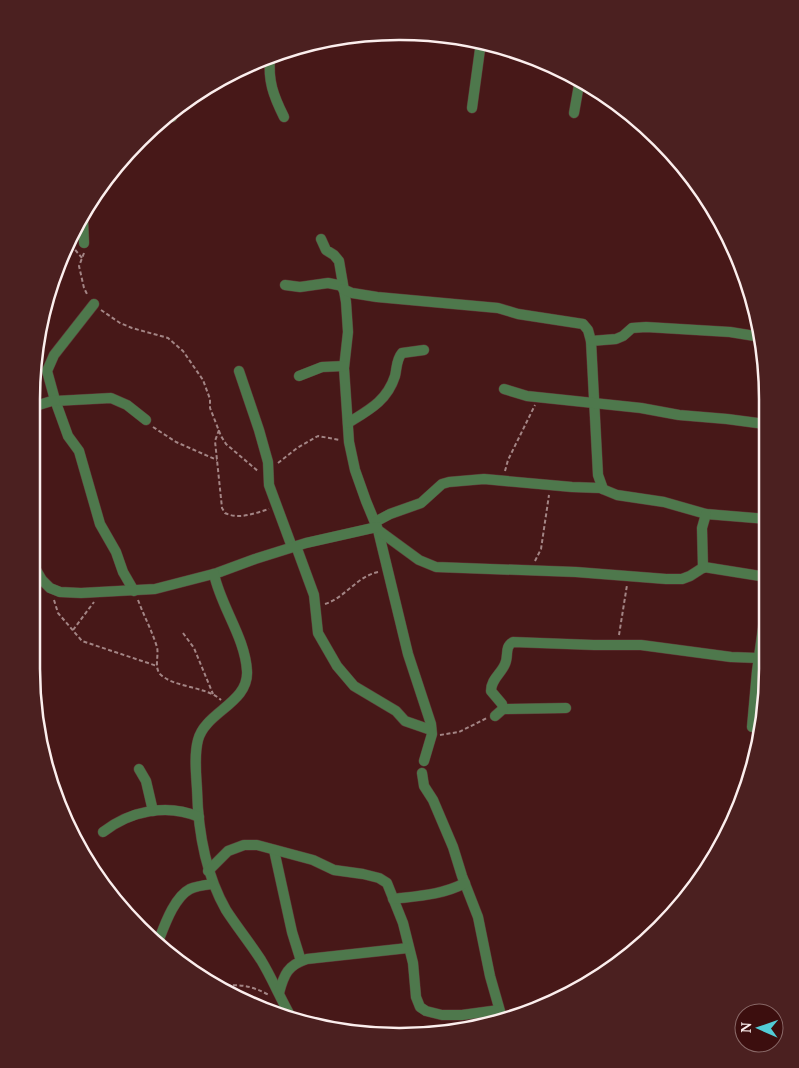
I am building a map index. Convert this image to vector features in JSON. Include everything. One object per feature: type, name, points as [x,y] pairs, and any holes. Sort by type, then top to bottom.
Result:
[{"type":"street","points":[[472,108],[480,49]]},
{"type":"street","points":[[270,64],[270,84],[274,98],[284,117]]},
{"type":"street","points":[[574,114],[579,88]]},
{"type":"street","points":[[83,228],[84,244]]},
{"type":"street","points":[[321,240],[326,250],[339,261],[348,332],[344,366],[349,442],[360,484],[376,527],[388,569],[408,654],[428,712],[431,734],[424,761]]},
{"type":"street","points":[[285,285],[300,287],[328,283],[362,295],[489,307],[518,314],[583,324],[588,330],[591,341],[598,475],[603,489]]},
{"type":"street","points":[[94,304],[54,354],[47,371],[55,401],[68,436],[79,451],[100,524],[116,552],[123,572],[134,591]]},
{"type":"street","points":[[591,341],[616,338],[632,328],[646,327],[730,332],[753,336]]},
{"type":"street","points":[[348,423],[374,408],[380,401],[391,385],[398,357],[402,353],[424,350]]},
{"type":"street","points":[[299,376],[322,367],[344,366]]},
{"type":"street","points":[[239,371],[259,430],[276,506],[314,595],[316,626],[323,644],[337,666],[354,686],[396,711],[405,721],[431,734]]},
{"type":"street","points":[[504,389],[516,394],[641,408],[692,417],[759,423]]},
{"type":"street","points":[[40,405],[55,401],[111,398],[127,405],[146,420]]},
{"type":"street","points":[[40,577],[50,588],[60,592],[134,591],[166,587],[214,574],[294,546],[376,527],[390,514],[421,503],[436,489],[449,482],[472,479],[603,489],[617,495],[664,502],[706,514],[759,518]]},
{"type":"street","points":[[703,568],[702,528],[706,514]]},
{"type":"street","points":[[376,527],[419,560],[436,567],[529,570],[682,579],[703,568],[759,576]]},
{"type":"street","points":[[214,574],[217,589],[245,658],[247,671],[244,688],[205,728],[198,741],[196,777],[199,817],[206,863],[213,884],[226,909],[260,958],[287,1010]]},
{"type":"street","points":[[503,709],[502,704],[490,691],[491,686],[506,663],[509,644],[517,642],[641,645],[731,657],[758,658]]},
{"type":"street","points":[[752,727],[759,652]]},
{"type":"street","points":[[495,716],[503,709],[566,708]]},
{"type":"street","points":[[139,770],[146,781],[153,811]]},
{"type":"street","points":[[422,773],[424,786],[444,824],[478,917],[500,1014]]},
{"type":"street","points":[[104,832],[120,820],[153,811],[180,811],[199,817]]},
{"type":"street","points":[[208,871],[228,851],[235,847],[256,845],[313,860],[334,870],[379,878],[387,883],[403,923],[415,977],[416,997],[420,1006],[426,1011],[442,1015],[499,1014]]},
{"type":"street","points":[[274,850],[292,932],[301,961]]},
{"type":"street","points":[[393,899],[439,893],[465,883]]},
{"type":"street","points":[[160,937],[168,918],[185,892],[191,888],[213,884]]},
{"type":"street","points":[[278,993],[289,968],[301,961],[408,948]]},
{"type":"path","points":[[84,244],[79,266],[84,288],[94,304],[120,323],[168,338],[183,351],[203,380],[210,399],[210,408],[226,444],[254,468],[268,474],[297,448],[318,436],[327,436],[349,442]]},
{"type":"path","points":[[73,248],[82,258]]},
{"type":"path","points":[[503,481],[508,460],[527,420],[542,397]]},
{"type":"path","points":[[146,420],[156,430],[169,438],[217,460]]},
{"type":"path","points":[[219,430],[216,442],[217,460],[222,508],[225,513],[242,516],[276,506]]},
{"type":"path","points":[[529,570],[541,549],[550,485]]},
{"type":"path","points":[[316,606],[326,604],[340,597],[364,576],[388,569]]},
{"type":"path","points":[[618,644],[629,576]]},
{"type":"path","points":[[50,588],[58,613],[82,641],[157,666]]},
{"type":"path","points":[[73,630],[101,591]]},
{"type":"path","points":[[134,591],[157,648],[157,666],[161,675],[185,686],[213,694]]},
{"type":"path","points":[[183,633],[194,648],[213,694],[226,706]]},
{"type":"path","points":[[431,734],[459,732],[483,718],[493,718],[495,716]]},
{"type":"path","points":[[230,985],[246,985],[260,990],[284,1004]]}]
